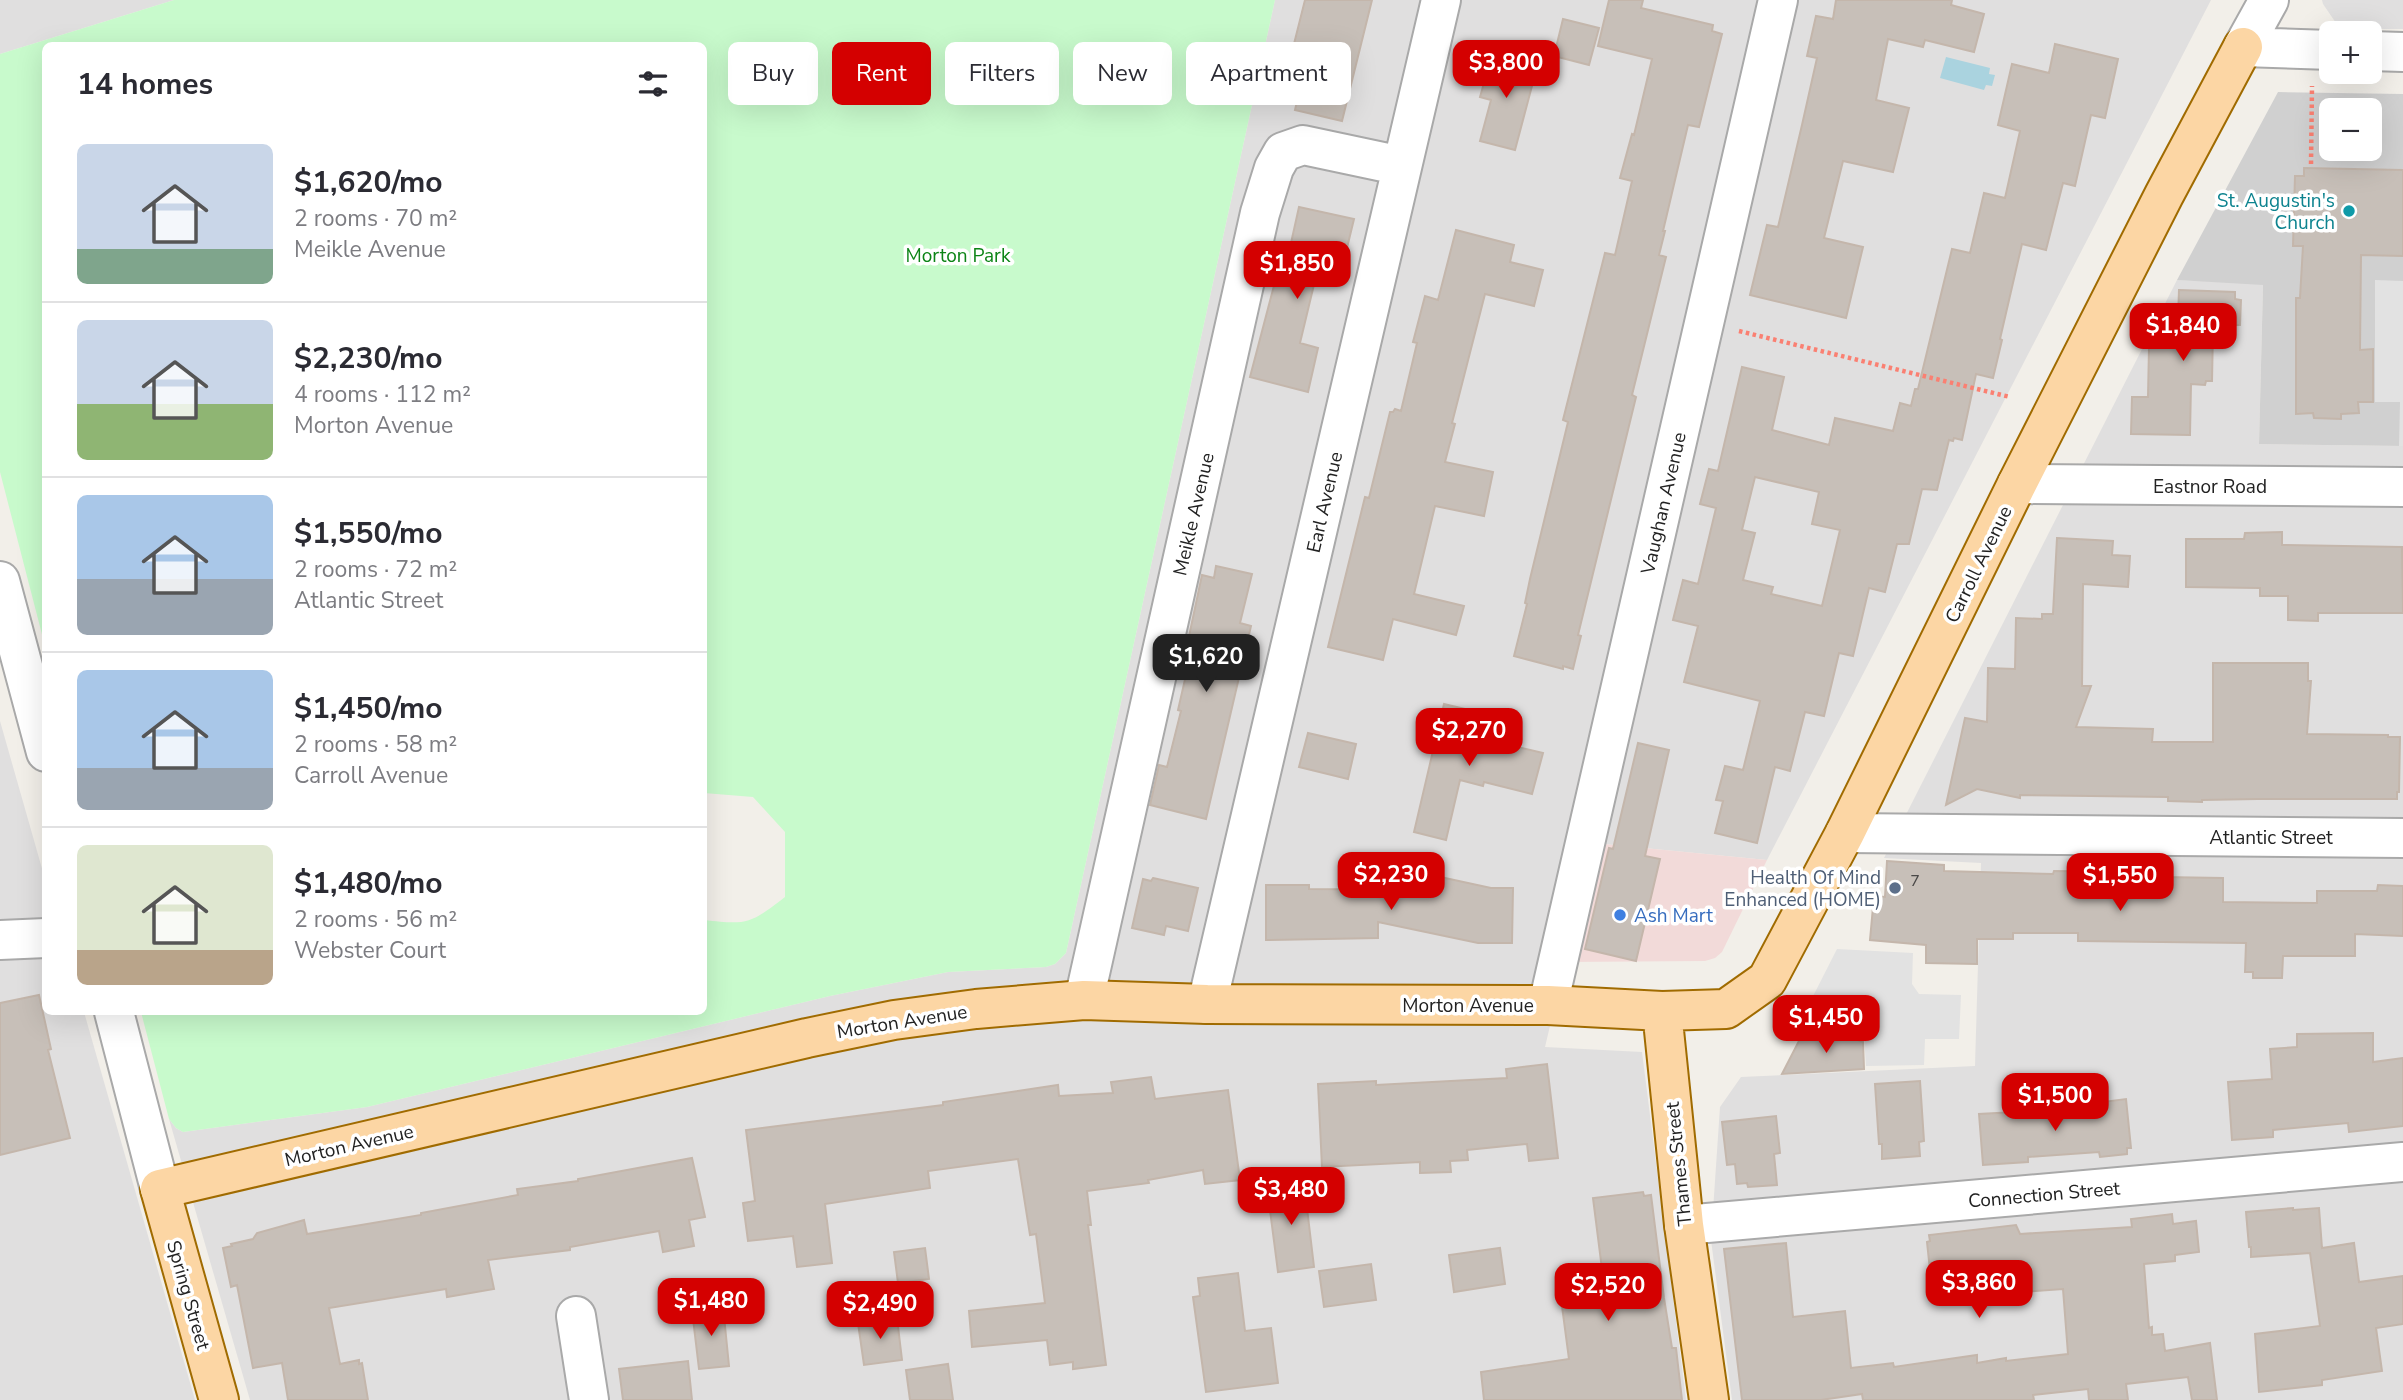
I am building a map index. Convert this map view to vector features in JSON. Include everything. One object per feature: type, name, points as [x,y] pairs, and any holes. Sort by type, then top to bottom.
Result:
[{"type":"main road","name":"Carroll Avenue","points":[[1662,1010],[1726,1009],[1767,980],[1845,833],[2017,484],[2164,195],[2243,47]]},
{"type":"main road","name":"Morton Avenue","points":[[160,1189],[807,1038],[894,1020],[1030,1002],[1084,1000],[1208,1004],[1548,1005],[1662,1010]]},
{"type":"main road","name":"Thames Street","points":[[1662,1010],[1684,1225],[1709,1400]]},
{"type":"main road","name":"Spring Street","points":[[160,1189],[219,1400]]},
{"type":"street","name":"Earl Avenue","points":[[1208,1004],[1441,0]]},
{"type":"street","name":"Vaughan Avenue","points":[[1548,1005],[1778,0]]},
{"type":"street","name":"Carroll Avenue","points":[[2243,47],[2248,0]]},
{"type":"street","name":"Carroll Avenue","points":[[2243,47],[2269,0]]},
{"type":"street","points":[[2243,47],[2319,50]]},
{"type":"street","points":[[2382,51],[2403,52]]},
{"type":"street","name":"Meikle Avenue","points":[[1084,1000],[1260,213],[1274,168],[1283,152],[1303,145],[1402,166]]},
{"type":"street","name":"Eastnor Road","points":[[2017,484],[2403,487]]},
{"type":"street","points":[[0,581],[42,737]]},
{"type":"street","name":"Atlantic Street","points":[[1845,833],[2403,838]]},
{"type":"street","points":[[0,940],[42,938]]},
{"type":"street","points":[[115,1015],[160,1189]]},
{"type":"street","name":"Connection Street","points":[[1684,1225],[2403,1162]]},
{"type":"street","points":[[576,1316],[589,1400]]},
{"type":"path","points":[[2311,164],[2312,86]]},
{"type":"path","points":[[1735,330],[2010,397]]},
{"type":"shaded area","points":[[0,0],[174,0],[0,54]]},
{"type":"shaded area","points":[[1275,0],[2211,0],[1767,860],[1593,843],[1545,1047],[1642,1052],[1686,1400],[250,1400],[169,1119],[183,1132],[367,1107],[830,996],[948,972],[1046,967],[1055,964],[1066,953],[1252,105],[1351,105],[1351,42],[1266,42]]},
{"type":"shaded area","points":[[2322,0],[2403,0],[2403,29],[2382,29],[2382,21],[2335,21]]},
{"type":"shaded area","points":[[2278,92],[2403,94],[2403,446],[2259,444],[2263,285],[2177,280]]},
{"type":"shaded area","points":[[2177,280],[2263,283],[2259,444],[2403,446],[2403,1400],[1732,1400],[1711,1240],[1720,1107],[1741,1077],[1975,1066],[1981,863],[1884,858]]},
{"type":"shaded area","points":[[2375,280],[2403,281],[2403,446],[2399,446],[2400,402],[2375,402]]},
{"type":"shaded area","points":[[0,721],[42,868],[42,1015],[85,1015],[195,1400],[0,1400]]},
{"type":"shaded area","points":[[1593,843],[1767,860],[1722,952],[1715,958],[1705,961],[1565,962]]},
{"type":"shaded area","points":[[1837,949],[1913,953],[1912,984],[1919,994],[1961,995],[1959,1039],[1925,1039],[1924,1065],[1866,1066],[1864,1035],[1805,1037],[1806,1010]]},
{"type":"green space","name":"Morton Park","points":[[174,0],[1275,0],[1266,42],[1186,42],[1186,105],[1252,105],[1066,953],[1055,964],[1046,967],[948,972],[830,996],[367,1107],[183,1132],[169,1119],[142,1015],[707,1015],[707,920],[748,920],[764,913],[785,897],[785,832],[753,797],[707,793],[707,42],[42,42],[42,634],[0,472],[0,54]]},
{"type":"water","points":[[1946,57],[1990,68],[1989,74],[1995,75],[1992,86],[1986,85],[1984,90],[1940,78]]},
{"type":"building","points":[[1305,0],[1372,0],[1351,85],[1351,42],[1294,42]]},
{"type":"building","points":[[1609,0],[1643,0],[1641,8],[1713,25],[1712,31],[1722,34],[1699,127],[1688,125],[1663,231],[1659,255],[1666,257],[1632,395],[1636,397],[1578,635],[1581,636],[1573,669],[1563,666],[1563,669],[1514,656],[1568,422],[1563,420],[1605,253],[1615,255],[1632,181],[1620,178],[1632,134],[1634,135],[1652,59],[1598,46]]},
{"type":"building","points":[[1836,0],[1952,0],[1951,5],[1984,14],[1974,52],[1925,40],[1923,47],[1888,39],[1876,100],[1909,108],[1893,172],[1843,161],[1824,238],[1863,247],[1846,318],[1750,295],[1767,225],[1778,227],[1817,58],[1807,56],[1816,16],[1833,19]]},
{"type":"building","points":[[1563,19],[1599,28],[1589,65],[1554,56]]},
{"type":"building","points":[[2055,44],[2118,59],[2105,118],[2091,115],[2075,186],[2063,183],[2046,250],[2022,244],[1993,378],[1976,374],[1962,440],[1949,440],[1937,490],[1922,489],[1909,544],[1897,544],[1885,592],[1869,588],[1853,656],[1839,653],[1824,716],[1805,712],[1790,771],[1775,767],[1757,843],[1715,833],[1723,801],[1716,800],[1725,766],[1743,770],[1760,701],[1684,682],[1698,626],[1673,620],[1683,580],[1698,584],[1716,508],[1700,504],[1709,469],[1718,471],[1742,367],[1784,377],[1772,430],[1829,445],[1835,418],[1893,431],[1900,403],[1911,406],[1915,389],[1918,389],[1952,249],[1970,253],[1984,193],[2005,198],[2020,131],[1998,125],[2012,64],[2049,73]],"holes":[[[1755,477],[1819,492],[1812,524],[1840,530],[1822,606],[1771,594],[1773,587],[1743,580],[1755,533],[1742,530]]]},
{"type":"building","points":[[1492,55],[1537,67],[1515,150],[1480,141],[1491,100],[1480,97]]},
{"type":"building","points":[[1296,105],[1346,105],[1342,121],[1295,110]]},
{"type":"building","points":[[2304,168],[2403,170],[2403,256],[2361,255],[2360,350],[2373,349],[2373,402],[2358,402],[2359,413],[2341,414],[2341,419],[2314,418],[2313,413],[2296,414],[2296,298],[2300,298],[2303,246],[2293,246],[2295,176],[2304,176]]},
{"type":"building","points":[[1299,207],[1354,219],[1346,252],[1323,247],[1300,343],[1318,348],[1308,392],[1250,377],[1281,259],[1287,261]]},
{"type":"building","points":[[1456,230],[1514,245],[1510,262],[1543,270],[1534,306],[1485,294],[1452,423],[1455,424],[1445,462],[1493,472],[1484,516],[1435,506],[1414,594],[1464,606],[1456,635],[1393,619],[1383,660],[1328,647],[1365,497],[1369,498],[1390,412],[1395,409],[1401,411],[1417,343],[1413,342],[1425,296],[1438,300]]},
{"type":"building","points":[[2179,290],[2235,292],[2235,299],[2241,300],[2240,325],[2234,325],[2234,330],[2213,329],[2212,381],[2206,381],[2205,385],[2191,384],[2190,435],[2131,434],[2132,397],[2148,397],[2149,347],[2177,346]]},
{"type":"building","points":[[2282,532],[2282,545],[2402,547],[2403,613],[2318,613],[2318,621],[2288,620],[2288,596],[2260,596],[2260,588],[2186,587],[2186,539],[2244,539],[2245,533]]},
{"type":"building","points":[[2057,538],[2113,541],[2112,555],[2130,556],[2128,587],[2083,584],[2082,686],[2091,686],[2076,727],[2153,729],[2152,742],[2213,742],[2213,663],[2308,663],[2308,681],[2311,681],[2307,734],[2400,737],[2397,799],[2258,799],[2202,802],[2168,801],[2168,797],[2020,795],[2020,798],[1977,789],[1946,805],[1965,718],[1987,722],[1988,668],[2015,669],[2016,618],[2042,619],[2042,614],[2053,614]]},
{"type":"building","points":[[1216,566],[1252,574],[1240,623],[1251,626],[1206,819],[1150,805],[1159,765],[1167,767],[1181,711],[1178,710],[1186,675],[1181,674],[1202,575],[1214,578]]},
{"type":"building","points":[[1444,704],[1482,713],[1476,737],[1543,753],[1532,794],[1484,782],[1483,786],[1460,780],[1446,840],[1414,832]]},
{"type":"building","points":[[1308,733],[1356,744],[1348,779],[1299,767]]},
{"type":"building","name":"Ash Mart","points":[[1638,743],[1669,750],[1645,856],[1660,859],[1636,961],[1585,949],[1609,848],[1613,849]]},
{"type":"building","points":[[1887,861],[1944,865],[1944,871],[2053,874],[2054,871],[2137,872],[2161,873],[2161,877],[2223,878],[2223,902],[2317,903],[2317,891],[2377,891],[2378,885],[2403,886],[2403,936],[2355,934],[2355,956],[2283,956],[2282,978],[2253,978],[2253,972],[2245,972],[2246,943],[2078,941],[2078,933],[2013,933],[2013,939],[1977,939],[1977,964],[1926,963],[1926,945],[1870,940],[1874,896],[1885,897]]},
{"type":"building","points":[[1422,873],[1491,888],[1513,888],[1512,943],[1478,943],[1378,922],[1378,938],[1266,940],[1266,885],[1309,885],[1309,889],[1419,890]]},
{"type":"building","points":[[1153,878],[1198,888],[1188,931],[1166,926],[1164,935],[1132,928],[1143,879],[1151,881]]},
{"type":"building","points":[[39,995],[51,1049],[48,1050],[70,1138],[0,1155],[0,1003]]},
{"type":"building","points":[[2373,1033],[2373,1062],[2403,1058],[2403,1126],[2349,1132],[2348,1123],[2273,1130],[2273,1137],[2232,1140],[2228,1082],[2272,1079],[2270,1049],[2297,1047],[2297,1034]]},
{"type":"building","points":[[1847,1036],[1863,1042],[1864,1069],[1782,1074],[1800,1039]]},
{"type":"building","points":[[1547,1064],[1558,1158],[1529,1161],[1527,1144],[1467,1150],[1468,1160],[1450,1161],[1451,1172],[1420,1173],[1420,1162],[1322,1167],[1318,1084],[1376,1081],[1376,1085],[1507,1078],[1506,1069]]},
{"type":"building","points":[[1151,1077],[1155,1099],[1228,1090],[1240,1180],[1205,1184],[1203,1170],[1148,1180],[1149,1183],[1087,1191],[1091,1225],[1088,1225],[1106,1365],[1073,1369],[1073,1362],[1050,1365],[1047,1340],[972,1347],[969,1311],[1045,1303],[1036,1234],[1030,1235],[1018,1159],[928,1171],[930,1188],[825,1204],[832,1263],[797,1267],[793,1236],[748,1241],[743,1203],[755,1201],[746,1130],[943,1105],[943,1102],[1058,1085],[1059,1096],[1113,1093],[1111,1082]]},
{"type":"building","points":[[1920,1081],[1924,1141],[1919,1142],[1920,1156],[1882,1159],[1875,1084]]},
{"type":"building","points":[[2126,1099],[2131,1148],[2127,1148],[2127,1154],[2100,1157],[2099,1152],[2028,1157],[2028,1162],[1983,1165],[1979,1114],[2088,1108],[2087,1104]]},
{"type":"building","points":[[1776,1116],[1780,1153],[1774,1154],[1777,1185],[1748,1187],[1747,1183],[1737,1184],[1735,1164],[1727,1165],[1722,1122]]},
{"type":"building","points":[[692,1158],[705,1217],[689,1220],[694,1246],[663,1252],[659,1231],[570,1247],[570,1250],[488,1260],[494,1289],[447,1297],[446,1289],[329,1308],[340,1364],[359,1360],[359,1364],[362,1363],[368,1400],[288,1400],[282,1363],[253,1368],[237,1285],[231,1287],[223,1248],[232,1246],[231,1244],[253,1239],[257,1233],[304,1220],[307,1234],[518,1195],[517,1189],[578,1181]]},
{"type":"building","points":[[1304,1183],[1314,1267],[1278,1272],[1267,1187]]},
{"type":"building","points":[[1643,1192],[1644,1196],[1651,1195],[1664,1298],[1672,1348],[1676,1348],[1682,1400],[1484,1400],[1481,1372],[1569,1359],[1560,1291],[1604,1285],[1593,1198]]},
{"type":"building","points":[[2319,1208],[2322,1248],[2354,1243],[2359,1282],[2403,1276],[2403,1324],[2376,1328],[2382,1371],[2322,1380],[2322,1385],[2259,1392],[2255,1334],[2320,1326],[2310,1253],[2251,1257],[2246,1212]]},
{"type":"building","points":[[2172,1214],[2173,1224],[2196,1221],[2199,1252],[2175,1255],[2175,1261],[2144,1264],[2149,1328],[2152,1327],[2152,1335],[2163,1334],[2165,1351],[2210,1343],[2217,1400],[2192,1400],[2188,1377],[2126,1384],[2128,1400],[2089,1400],[2088,1389],[2033,1395],[2034,1400],[1863,1400],[1862,1394],[1821,1400],[1742,1400],[1724,1249],[1786,1243],[1793,1317],[1845,1311],[1851,1368],[1893,1363],[1894,1367],[1977,1355],[1977,1363],[2006,1358],[2006,1361],[2068,1354],[2063,1289],[1948,1297],[1947,1288],[1932,1289],[1927,1242],[1930,1241],[1929,1235],[2016,1225],[2020,1234],[2132,1227],[2131,1219]]},
{"type":"building","points":[[925,1248],[929,1279],[898,1283],[894,1252]]},
{"type":"building","points":[[1500,1248],[1505,1284],[1454,1292],[1449,1255]]},
{"type":"building","points":[[1371,1264],[1376,1300],[1324,1307],[1319,1271]]},
{"type":"building","points":[[1238,1273],[1245,1331],[1271,1328],[1278,1383],[1206,1392],[1193,1297],[1200,1296],[1198,1278]]},
{"type":"building","points":[[723,1306],[729,1366],[699,1369],[692,1310]]},
{"type":"building","points":[[897,1318],[902,1360],[864,1365],[858,1323]]},
{"type":"building","points":[[688,1361],[692,1400],[623,1400],[619,1369]]},
{"type":"building","points":[[948,1364],[953,1400],[910,1400],[906,1370]]},
{"type":"place","name":"St. Augustin's Church","points":[[2349,211]]},
{"type":"place","name":"Health Of Mind Enhanced (HOME)","points":[[1895,888]]},
{"type":"place","name":"Ash Mart","points":[[1620,915]]}]
